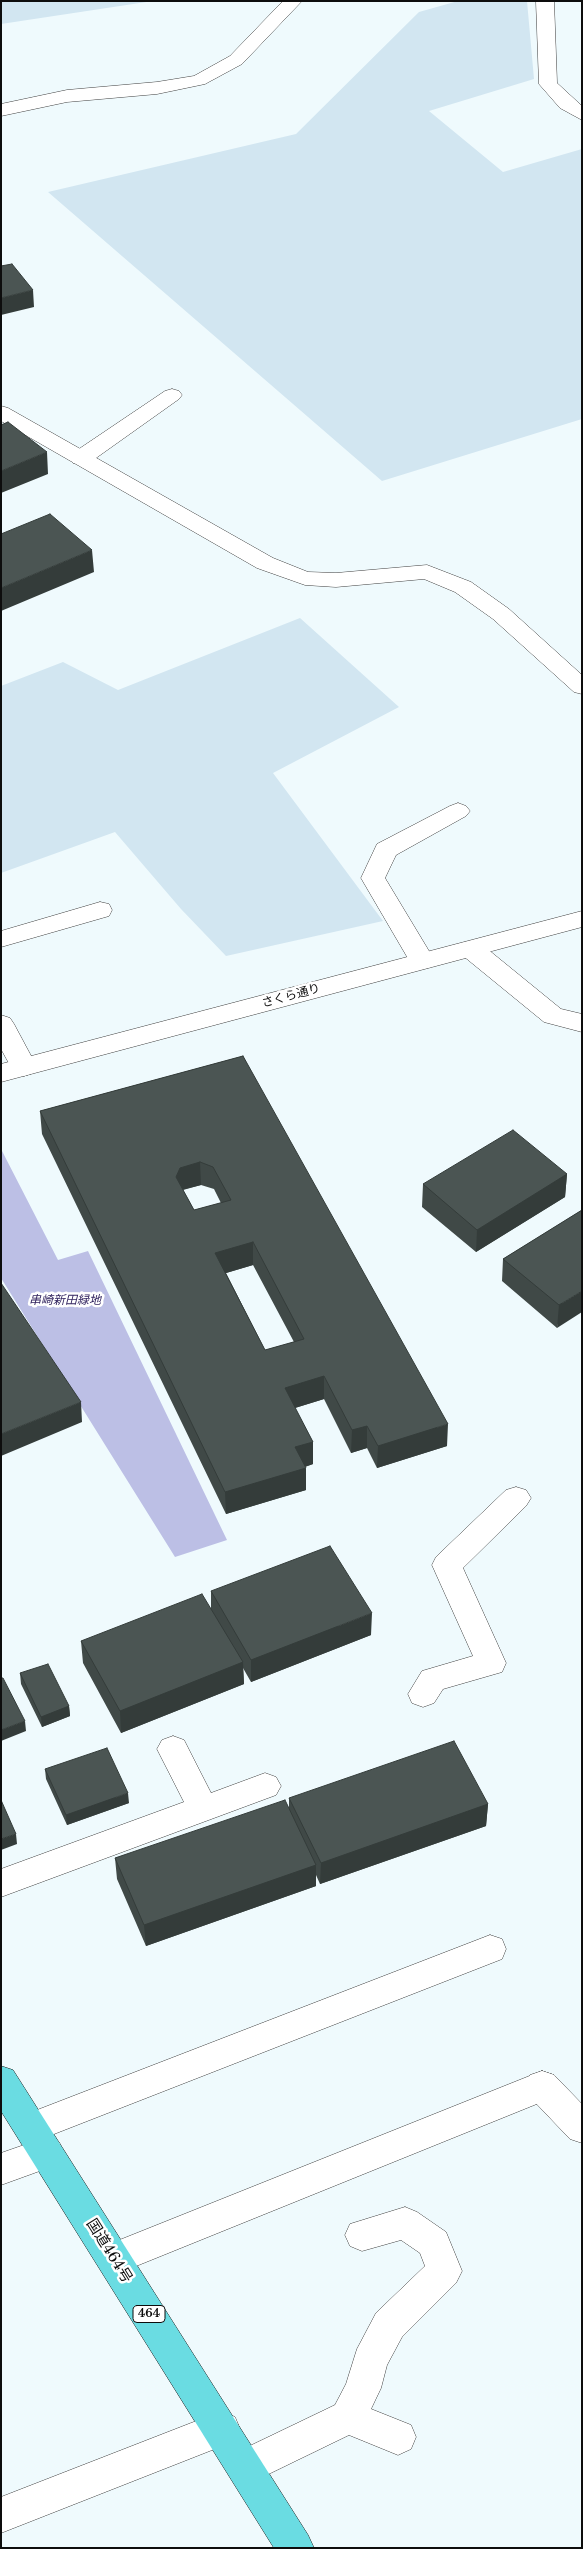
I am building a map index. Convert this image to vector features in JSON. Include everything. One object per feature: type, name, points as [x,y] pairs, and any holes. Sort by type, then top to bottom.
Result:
[{"type":"highway","name":"国道464号","points":[[1,2081],[246,2467],[295,2548]]},
{"type":"street","points":[[1,110],[67,96],[157,88],[199,80],[236,60],[293,1]]},
{"type":"street","points":[[545,1],[548,84],[567,104],[582,114]]},
{"type":"street","points":[[81,458],[172,395]]},
{"type":"street","points":[[1,412],[265,563],[305,578],[336,580],[427,572],[463,587],[501,614],[582,687]]},
{"type":"street","points":[[422,962],[373,878],[386,850],[458,811]]},
{"type":"street","points":[[1,939],[100,910]]},
{"type":"street","name":"さくら通り","points":[[13,1070],[582,919]]},
{"type":"street","points":[[471,948],[553,1016],[582,1023]]},
{"type":"street","points":[[1,1024],[13,1070]]},
{"type":"street","points":[[422,1694],[433,1680],[491,1663],[447,1565],[516,1498]]},
{"type":"street","points":[[173,1749],[203,1808]]},
{"type":"street","points":[[1,1883],[266,1786]]},
{"type":"street","points":[[1,2169],[39,2141],[490,1949]]},
{"type":"street","points":[[114,2260],[542,2086],[582,2128]]},
{"type":"street","points":[[246,2467],[348,2418],[363,2388],[370,2362],[389,2325],[444,2271],[434,2243],[405,2223],[362,2235]]},
{"type":"street","points":[[348,2418],[398,2438]]},
{"type":"street","points":[[1,2515],[222,2429]]},
{"type":"shaded area","points":[[1,1],[153,1],[1,24]]},
{"type":"shaded area","points":[[458,1],[527,1],[534,79],[429,111],[503,172],[582,149],[582,419],[382,481],[48,192],[296,134],[419,12]]},
{"type":"shaded area","points":[[300,618],[399,707],[273,773],[383,921],[226,956],[181,909],[115,832],[1,873],[1,686],[63,662],[118,690]]},
{"type":"green space","name":"串崎新田緑地","points":[[1,1149],[58,1260],[88,1251],[227,1540],[175,1557],[1,1278]]},
{"type":"building","points":[[12,264],[33,290],[1,298],[1,266]]},
{"type":"building","points":[[8,422],[47,452],[1,471],[1,425]]},
{"type":"building","points":[[50,514],[92,550],[1,588],[1,534]]},
{"type":"building","points":[[243,1056],[448,1424],[378,1446],[367,1426],[352,1430],[324,1376],[285,1388],[313,1442],[295,1447],[306,1468],[225,1492],[40,1111]],"holes":[[[200,1162],[213,1167],[231,1200],[194,1210],[176,1177],[180,1168]],[[253,1242],[304,1339],[265,1350],[215,1253]]]},
{"type":"building","points":[[513,1130],[567,1174],[477,1230],[423,1184]]},
{"type":"building","points":[[582,1210],[582,1291],[559,1305],[503,1259]]},
{"type":"building","points":[[1,1283],[81,1402],[1,1434]]},
{"type":"building","points":[[330,1546],[372,1613],[251,1660],[211,1591]]},
{"type":"building","points":[[202,1594],[243,1662],[120,1711],[81,1641]]},
{"type":"building","points":[[48,1664],[69,1706],[41,1717],[20,1673]]},
{"type":"building","points":[[1,1678],[3,1678],[25,1721],[1,1730]]},
{"type":"building","points":[[454,1741],[488,1804],[321,1863],[289,1798]]},
{"type":"building","points":[[107,1748],[128,1793],[66,1815],[45,1769]]},
{"type":"building","points":[[1,1800],[16,1834],[1,1839]]},
{"type":"building","points":[[285,1800],[316,1865],[144,1925],[115,1858]]}]
